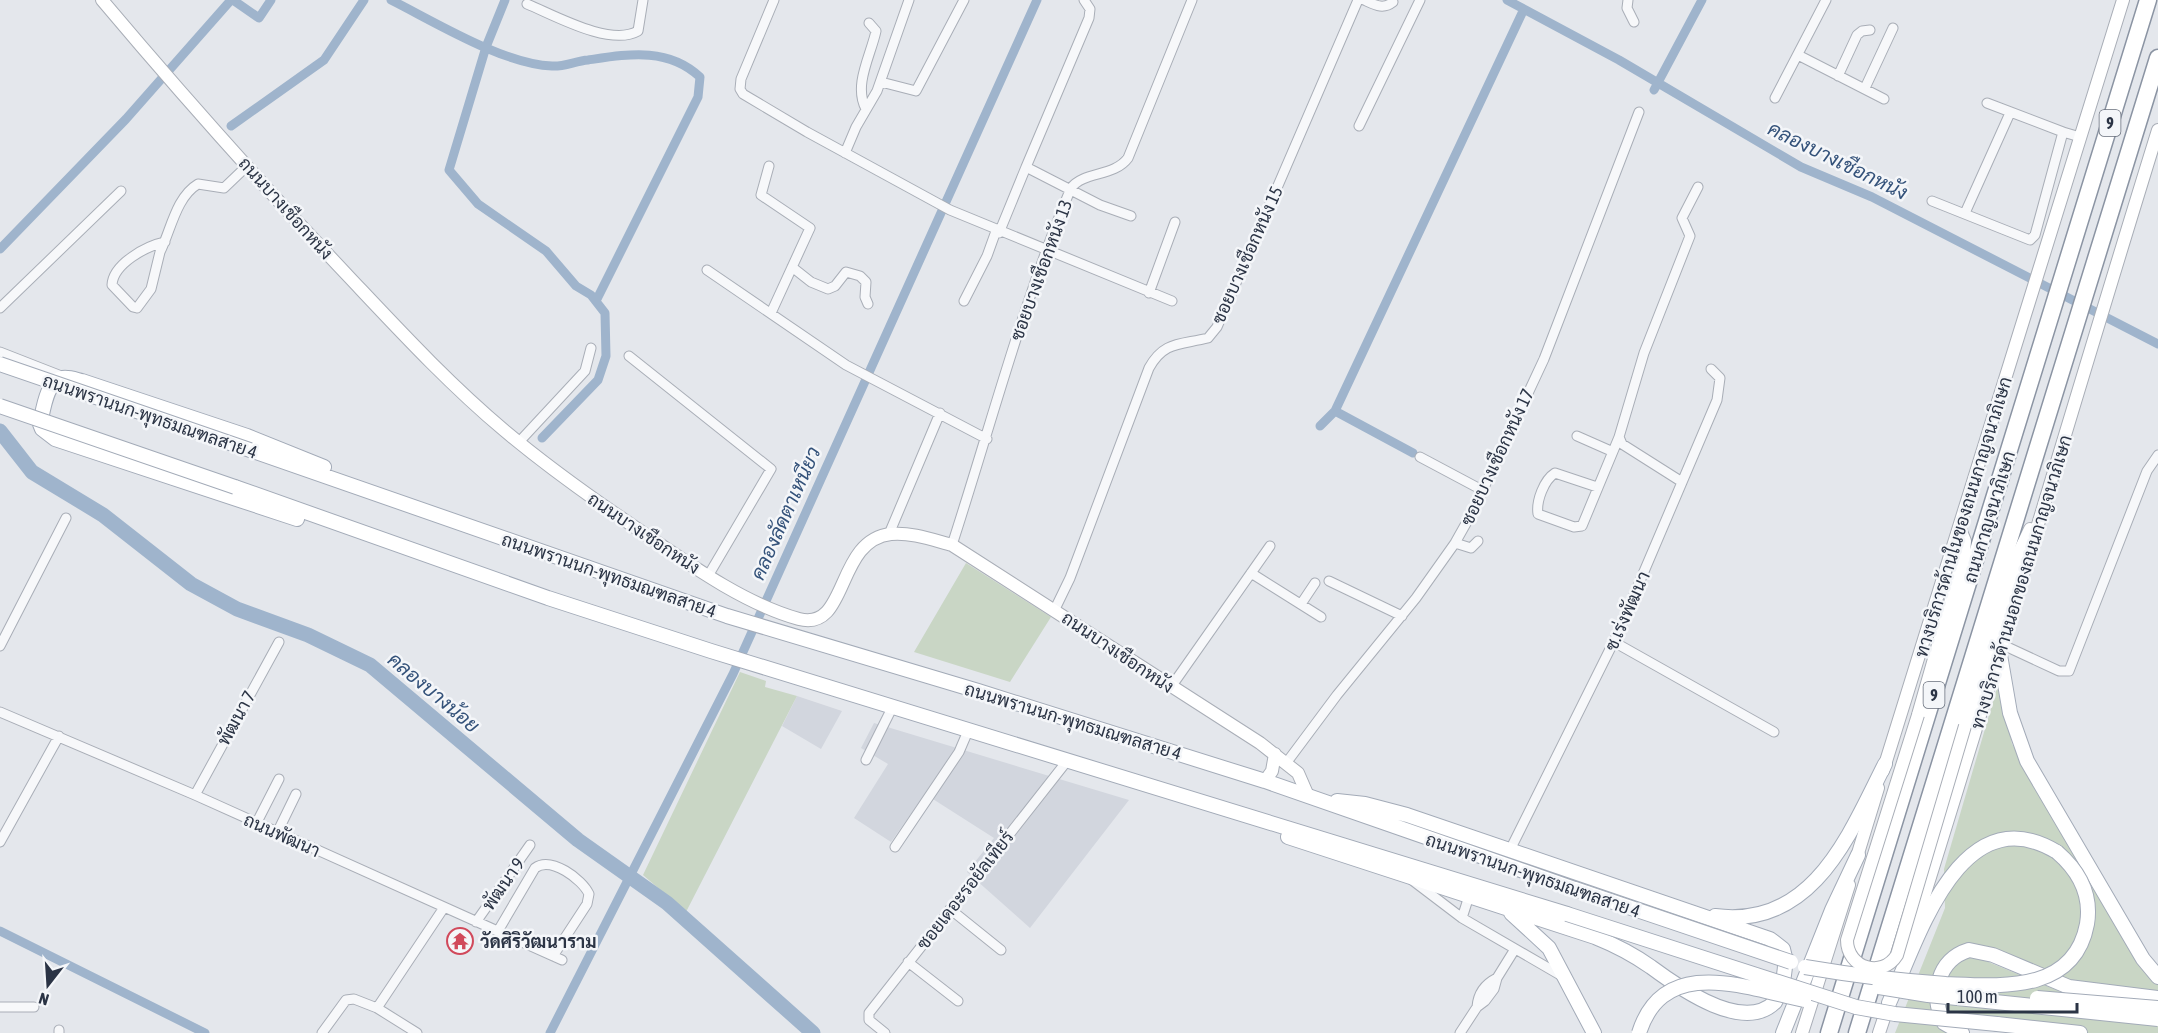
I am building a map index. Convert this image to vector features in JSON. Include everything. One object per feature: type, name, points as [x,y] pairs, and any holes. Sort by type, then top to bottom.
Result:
[{"type":"highway","name":"ถนนกาญจนาภิเษก","points":[[1829,1033],[2148,0]]},
{"type":"highway","name":"ถนนกาญจนาภิเษก","points":[[1857,1033],[2063,368],[2094,259],[2158,58]]},
{"type":"main road","name":"ถนนบางเชือกหนัง","points":[[102,0],[247,166],[430,364],[519,442],[590,497],[708,576],[774,609],[801,620],[816,621],[825,615],[858,551],[865,543],[889,534],[918,537],[952,545],[1055,609],[1287,762],[1301,778],[1308,796]]},
{"type":"main road","name":"ทางบริการด้านในของถนนกาญจนาภิเษก","points":[[1802,1033],[2123,0]]},
{"type":"main road","name":"ทางบริการด้านนอกของถนนกาญจนาภิเษก","points":[[1879,1033],[2002,650],[2080,379],[2158,130]]},
{"type":"main road","name":"ถนนพรานนก-พุทธมณฑลสาย 4","points":[[0,364],[727,616],[978,691],[1265,781],[1575,890],[1846,980],[1908,992],[2158,1019]]},
{"type":"main road","points":[[357,531],[311,524],[55,439],[42,429],[40,424],[50,390],[58,379],[64,377],[247,436],[369,484],[413,507]]},
{"type":"main road","name":"ถนนพรานนก-พุทธมณฑลสาย 4","points":[[0,406],[548,598],[711,651],[1567,914],[1856,1007],[2080,1033]]},
{"type":"main road","points":[[1960,529],[1965,541],[1964,554],[1918,715],[1848,934],[1849,952],[1856,962],[1865,967],[1882,968],[1893,963],[1897,955],[2019,552],[2049,490]]},
{"type":"main road","points":[[2002,650],[2010,713],[2027,761],[2143,959],[2158,977]]},
{"type":"main road","points":[[1265,781],[1272,771],[1275,754]]},
{"type":"main road","points":[[1689,912],[1721,917],[1754,914],[1790,901],[1806,891],[1821,878],[1834,859],[1885,764]]},
{"type":"main road","points":[[1203,801],[1278,833],[1595,937],[1651,967],[1724,1022],[1743,1025],[1762,1018],[1777,999],[1785,964],[1783,949],[1770,939],[1385,809],[1351,802],[1326,802]]},
{"type":"main road","points":[[1859,976],[1904,982],[2000,986],[2027,983],[2054,972],[2076,952],[2084,934],[2088,913],[2087,900],[2080,879],[2057,852],[2035,842],[2017,840],[1987,845],[1968,856],[1950,876],[1938,897],[1889,1003]]},
{"type":"main road","points":[[1784,1033],[1832,910],[1858,855]]},
{"type":"main road","points":[[1492,903],[1509,911],[1537,934],[1549,948],[1594,1033]]},
{"type":"main road","points":[[1962,1033],[1944,1023],[1936,995],[1939,977],[1948,963],[1969,950],[1993,955],[2069,987],[2158,998]]},
{"type":"main road","points":[[1805,967],[1927,989],[2158,1008]]},
{"type":"main road","points":[[1639,1033],[1649,1012],[1664,996],[1682,987],[1704,982],[1736,984],[1802,999],[1856,1007]]},
{"type":"main road","points":[[1997,1024],[2038,1033]]},
{"type":"street","points":[[527,4],[595,32],[612,36],[638,32],[643,0]]},
{"type":"street","points":[[774,0],[741,79],[740,89],[743,94],[774,114],[950,210],[998,232],[1172,302]]},
{"type":"street","points":[[845,153],[881,82],[909,0]]},
{"type":"street","points":[[881,82],[916,91],[964,0]]},
{"type":"street","points":[[964,301],[998,232],[1089,18],[1090,9],[1084,0]]},
{"type":"street","name":"ซอยบางเชือกหนัง 13","points":[[952,545],[1045,251],[1071,188],[1076,181],[1118,168],[1128,158],[1192,0]]},
{"type":"street","name":"ซอยบางเชือกหนัง 15","points":[[1055,609],[1074,566],[1149,368],[1158,352],[1172,345],[1208,338],[1217,327],[1358,0]]},
{"type":"street","points":[[1364,0],[1378,7],[1388,6],[1394,2]]},
{"type":"street","points":[[1359,126],[1420,0]]},
{"type":"street","points":[[1628,0],[1627,8],[1634,22]]},
{"type":"street","points":[[1775,98],[1826,0]]},
{"type":"street","points":[[866,110],[862,85],[876,31],[868,23]]},
{"type":"street","points":[[1865,88],[1893,28]]},
{"type":"street","points":[[1838,76],[1857,35],[1862,31],[1870,30]]},
{"type":"street","points":[[1798,55],[1884,99]]},
{"type":"street","points":[[1987,103],[2080,137]]},
{"type":"street","name":"ซอยบางเชือกหนัง 17","points":[[1287,762],[1337,694],[1402,616],[1455,543],[1544,358],[1639,112]]},
{"type":"street","points":[[1965,213],[2010,113]]},
{"type":"street","points":[[1932,201],[2030,240],[2035,235],[2063,132]]},
{"type":"street","points":[[165,242],[138,251],[114,276],[112,285],[133,307],[137,308],[151,289],[177,209],[195,185],[224,188],[247,166]]},
{"type":"street","points":[[769,166],[761,195],[810,228],[771,313]]},
{"type":"street","points":[[1026,167],[1071,188],[1100,205],[1131,216]]},
{"type":"street","points":[[1597,487],[1555,473],[1547,480],[1537,506],[1538,514],[1579,528],[1619,437],[1644,353],[1690,236],[1682,218],[1698,187]]},
{"type":"street","points":[[0,308],[121,191]]},
{"type":"street","points":[[1149,292],[1175,222]]},
{"type":"street","points":[[792,267],[822,288],[832,288],[846,272],[860,276],[866,282],[865,297],[868,304]]},
{"type":"street","points":[[707,270],[861,374],[987,439]]},
{"type":"street","points":[[519,442],[585,371],[591,348]]},
{"type":"street","points":[[0,352],[64,377]]},
{"type":"street","points":[[629,356],[771,470],[708,576]]},
{"type":"street","name":"ซ.เร่งพัฒนา","points":[[1510,850],[1614,642],[1682,482],[1718,395],[1720,378],[1711,369]]},
{"type":"street","points":[[889,534],[940,413]]},
{"type":"street","points":[[1577,436],[1611,451]]},
{"type":"street","points":[[1619,437],[1622,444],[1682,482]]},
{"type":"street","points":[[2002,650],[2059,671],[2069,671],[2147,471],[2158,455]]},
{"type":"street","points":[[1420,458],[1482,490]]},
{"type":"street","points":[[0,646],[66,518]]},
{"type":"street","points":[[1455,543],[1471,548],[1478,541]]},
{"type":"street","points":[[1171,687],[1270,546]]},
{"type":"street","points":[[1251,573],[1321,617]]},
{"type":"street","points":[[1329,581],[1402,616]]},
{"type":"street","points":[[1301,604],[1315,583]]},
{"type":"street","points":[[0,620],[10,625]]},
{"type":"street","name":"พัฒนา 7","points":[[195,795],[279,642]]},
{"type":"street","points":[[1614,642],[1774,732]]},
{"type":"street","points":[[866,760],[892,708]]},
{"type":"street","name":"ถนนพัฒนา","points":[[0,712],[195,795],[443,909],[562,960]]},
{"type":"street","points":[[896,847],[958,752],[968,731]]},
{"type":"street","points":[[0,842],[59,736]]},
{"type":"street","name":"ซอยเดอะรอยัลเทียร์","points":[[885,1033],[869,1020],[869,1013],[1067,761]]},
{"type":"street","points":[[256,824],[279,779]]},
{"type":"street","points":[[277,833],[296,794]]},
{"type":"street","name":"พัฒนา 9","points":[[476,922],[530,845]]},
{"type":"street","points":[[498,931],[535,868],[542,864],[553,865],[579,881],[589,894],[587,904],[553,956]]},
{"type":"street","points":[[1407,876],[1462,918],[1566,979]]},
{"type":"street","points":[[1462,918],[1468,896]]},
{"type":"street","points":[[377,1008],[443,909]]},
{"type":"street","points":[[950,909],[1001,950]]},
{"type":"street","points":[[1460,1033],[1477,1007],[1479,995],[1487,984],[1497,978],[1515,949]]},
{"type":"street","points":[[908,963],[958,1001]]},
{"type":"street","points":[[322,1033],[346,1000],[354,999],[377,1008],[417,1033]]},
{"type":"street","points":[[0,1007],[34,1007]]},
{"type":"shaded area","points":[[797,696],[842,711],[821,749],[782,726]]},
{"type":"shaded area","points":[[874,723],[1129,800],[1030,928],[967,872],[994,838],[925,794],[891,842],[854,818],[888,764],[861,748]]},
{"type":"green space","points":[[966,563],[1051,617],[1010,682],[914,652]]},
{"type":"green space","points":[[740,672],[766,681],[765,687],[797,696],[686,912],[643,875]]},
{"type":"green space","points":[[1997,688],[2000,689],[2012,744],[2113,918],[2158,982],[2158,996],[2078,987],[1965,948],[1933,986],[1932,1013],[1949,1033],[1895,1033],[1945,908],[1944,869]]},
{"type":"green space","points":[[1967,958],[1981,959],[2081,1000],[2158,1013],[2158,1033],[2033,1033],[1948,1015],[1943,998],[1945,982],[1953,968]]},
{"type":"waterway","points":[[0,249],[126,119],[231,0]]},
{"type":"waterway","points":[[233,0],[259,18],[271,0]]},
{"type":"waterway","points":[[231,126],[324,60],[364,0]]},
{"type":"waterway","points":[[391,0],[470,40],[512,58],[556,66],[618,56],[647,55],[675,61],[688,67],[700,77],[698,97],[596,301]]},
{"type":"waterway","points":[[505,0],[486,47],[449,170],[478,204],[546,251],[576,286],[591,295],[605,313],[606,356],[598,380],[542,438]]},
{"type":"waterway","name":"คลองลัดตาเหนียว","points":[[550,1033],[733,674],[1037,0]]},
{"type":"waterway","name":"คลองบางเชือกหนัง","points":[[1507,0],[1619,60],[1801,167],[1872,197],[2158,344]]},
{"type":"waterway","points":[[1654,90],[1702,0]]},
{"type":"waterway","points":[[1320,426],[1335,411],[1524,9]]},
{"type":"waterway","points":[[1335,411],[1413,453]]},
{"type":"waterway","name":"คลองบางน้อย","points":[[0,431],[32,472],[103,515],[191,584],[237,609],[308,635],[370,665],[578,840],[667,903],[813,1033]]},
{"type":"waterway","points":[[0,931],[205,1033]]},
{"type":"place","name":"วัดศิริวัฒนาราม","points":[[460,941]]}]
